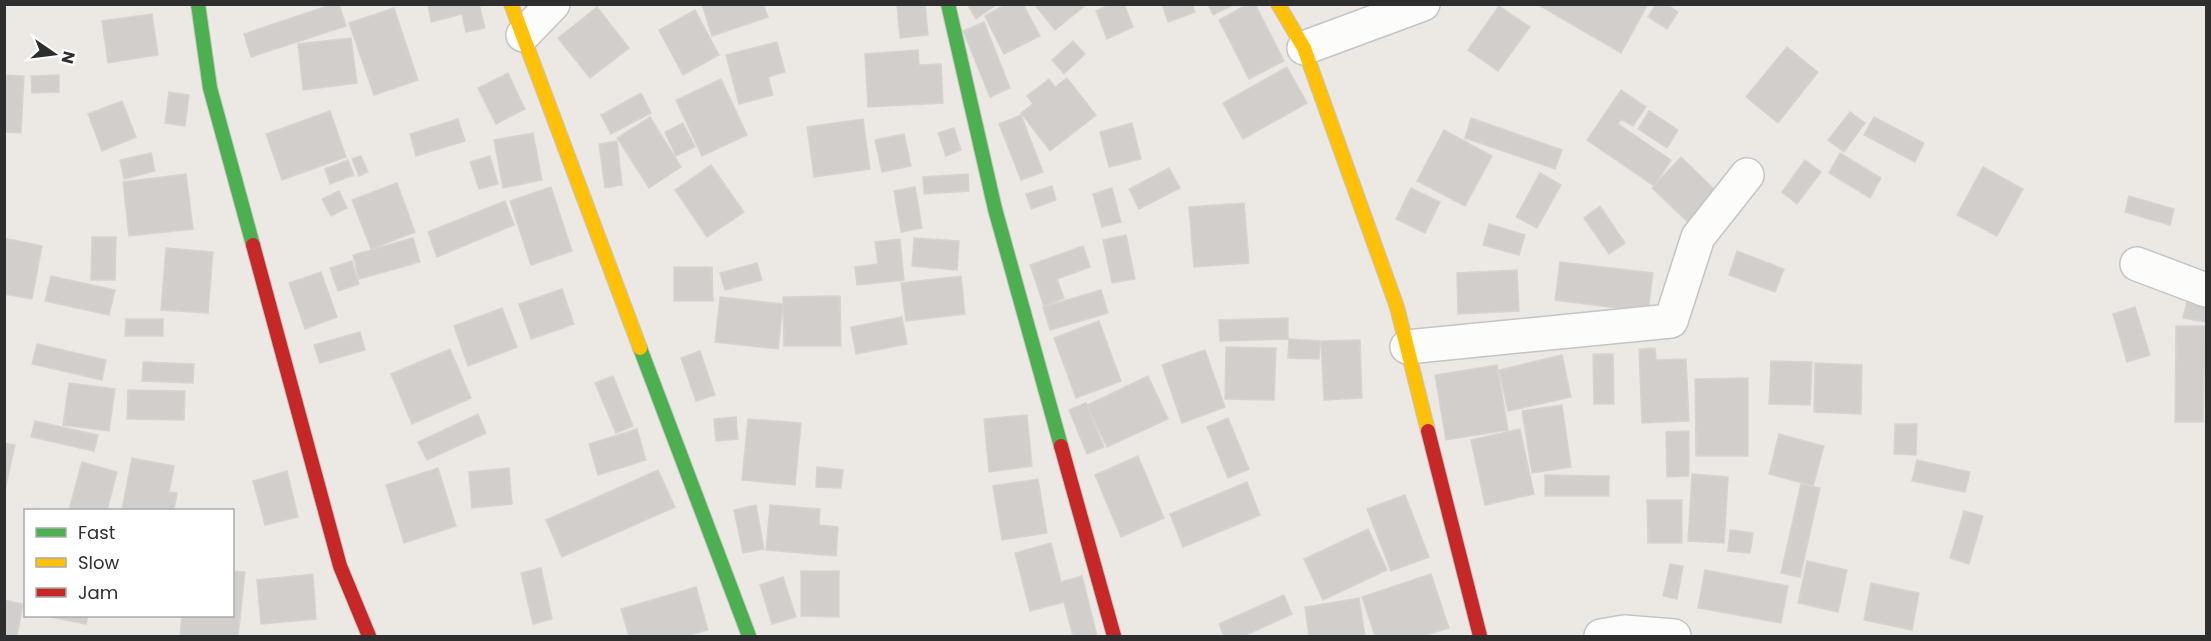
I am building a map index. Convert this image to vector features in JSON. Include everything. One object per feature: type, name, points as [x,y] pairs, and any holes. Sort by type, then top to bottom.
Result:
[{"type":"street","points":[[198,4],[210,88],[340,566],[369,636]]},
{"type":"street","points":[[512,4],[749,636]]},
{"type":"street","points":[[524,35],[553,4]]},
{"type":"street","points":[[948,4],[995,209],[1114,636]]},
{"type":"street","points":[[1278,4],[1304,48],[1397,307],[1480,636]]},
{"type":"street","points":[[1304,48],[1423,4]]},
{"type":"street","points":[[1407,347],[1671,321],[1698,237],[1747,175]]},
{"type":"street","points":[[2138,264],[2206,290]]},
{"type":"street","points":[[1601,636],[1624,632],[1674,636]]},
{"type":"building","points":[[333,4],[339,4],[346,26],[251,57],[244,34]]},
{"type":"building","points":[[428,4],[479,4],[485,28],[466,32],[462,14],[431,22]]},
{"type":"building","points":[[702,4],[763,4],[768,17],[712,36]]},
{"type":"building","points":[[897,4],[925,4],[928,35],[900,38]]},
{"type":"building","points":[[967,4],[997,4],[976,19]]},
{"type":"building","points":[[1006,4],[1023,4],[1040,36],[1004,54],[985,16]]},
{"type":"building","points":[[1034,4],[1087,4],[1055,30]]},
{"type":"building","points":[[1111,4],[1124,4],[1133,27],[1107,39],[1096,11]]},
{"type":"building","points":[[1162,4],[1192,4],[1195,12],[1168,22]]},
{"type":"building","points":[[1208,4],[1235,4],[1213,15]]},
{"type":"building","points":[[1248,4],[1255,4],[1284,61],[1249,79],[1219,20]]},
{"type":"building","points":[[1537,4],[1648,4],[1621,53]]},
{"type":"building","points":[[1656,4],[1666,4],[1678,12],[1667,29],[1648,17]]},
{"type":"building","points":[[1499,6],[1530,27],[1498,71],[1468,50]]},
{"type":"building","points":[[597,7],[629,48],[590,78],[558,38]]},
{"type":"building","points":[[394,8],[418,80],[374,95],[349,23]]},
{"type":"building","points":[[695,10],[719,55],[683,75],[659,30]]},
{"type":"building","points":[[152,14],[158,55],[108,63],[102,21]]},
{"type":"building","points":[[984,22],[1010,88],[990,97],[963,31]]},
{"type":"building","points":[[351,38],[357,83],[303,90],[298,44]]},
{"type":"building","points":[[1073,41],[1085,54],[1064,74],[1052,60]]},
{"type":"building","points":[[777,42],[785,72],[768,77],[773,95],[739,104],[726,55]]},
{"type":"building","points":[[1787,47],[1818,72],[1778,123],[1746,97]]},
{"type":"building","points":[[918,50],[919,65],[941,64],[943,103],[868,107],[865,54]]},
{"type":"building","points":[[1287,67],[1307,103],[1243,139],[1223,103]]},
{"type":"building","points":[[508,73],[525,109],[496,124],[478,88]]},
{"type":"building","points":[[4,75],[24,76],[21,133],[4,132]]},
{"type":"building","points":[[59,75],[59,92],[32,93],[31,76]]},
{"type":"building","points":[[1067,78],[1096,115],[1050,151],[1021,113],[1033,104],[1027,96],[1049,79],[1055,87]]},
{"type":"building","points":[[721,79],[747,135],[702,156],[676,100]]},
{"type":"building","points":[[1621,90],[1646,107],[1633,126],[1621,119],[1618,124],[1671,160],[1654,186],[1587,140]]},
{"type":"building","points":[[169,92],[189,95],[185,126],[165,123]]},
{"type":"building","points":[[641,93],[651,113],[611,134],[601,115]]},
{"type":"building","points":[[122,101],[136,137],[102,151],[88,114]]},
{"type":"building","points":[[330,111],[346,157],[282,180],[266,134]]},
{"type":"building","points":[[1649,111],[1678,130],[1667,148],[1638,129]]},
{"type":"building","points":[[1850,112],[1865,123],[1844,152],[1828,140]]},
{"type":"building","points":[[1021,115],[1043,172],[1021,180],[999,124]]},
{"type":"building","points":[[650,117],[681,167],[649,188],[617,138]]},
{"type":"building","points":[[1874,117],[1924,143],[1915,162],[1864,135]]},
{"type":"building","points":[[1471,118],[1562,150],[1555,169],[1465,138]]},
{"type":"building","points":[[458,119],[465,141],[416,156],[410,134]]},
{"type":"building","points":[[863,119],[870,169],[814,177],[807,127]]},
{"type":"building","points":[[683,123],[695,147],[676,156],[665,132]]},
{"type":"building","points":[[1132,123],[1141,159],[1109,167],[1100,132]]},
{"type":"building","points":[[954,128],[961,150],[946,156],[938,133]]},
{"type":"building","points":[[1444,130],[1492,156],[1465,206],[1417,181]]},
{"type":"building","points":[[533,133],[542,180],[503,188],[494,140]]},
{"type":"building","points":[[904,134],[911,166],[882,172],[875,140]]},
{"type":"building","points":[[617,141],[622,185],[605,188],[599,144]]},
{"type":"building","points":[[151,153],[155,171],[124,179],[120,160]]},
{"type":"building","points":[[1840,153],[1881,178],[1870,198],[1829,173]]},
{"type":"building","points":[[361,156],[368,172],[359,176],[352,159]]},
{"type":"building","points":[[490,156],[498,184],[479,189],[470,162]]},
{"type":"building","points":[[1681,157],[1720,195],[1692,226],[1652,188]]},
{"type":"building","points":[[348,160],[354,175],[330,184],[325,169]]},
{"type":"building","points":[[1805,160],[1821,172],[1797,204],[1782,192]]},
{"type":"building","points":[[711,165],[744,212],[707,237],[675,190]]},
{"type":"building","points":[[1983,167],[2023,189],[1997,236],[1957,215]]},
{"type":"building","points":[[1169,168],[1180,188],[1139,209],[1129,189]]},
{"type":"building","points":[[1540,173],[1561,185],[1537,228],[1516,217]]},
{"type":"building","points":[[186,174],[193,229],[129,236],[123,182]]},
{"type":"building","points":[[968,174],[969,191],[924,194],[923,177]]},
{"type":"building","points":[[397,183],[415,232],[371,249],[352,200]]},
{"type":"building","points":[[1052,186],[1056,200],[1031,209],[1026,194]]},
{"type":"building","points":[[551,187],[572,251],[531,265],[510,201]]},
{"type":"building","points":[[915,187],[922,228],[901,232],[894,191]]},
{"type":"building","points":[[1112,188],[1121,222],[1102,227],[1093,194]]},
{"type":"building","points":[[1411,188],[1440,202],[1425,233],[1396,219]]},
{"type":"building","points":[[339,191],[347,208],[331,216],[322,199]]},
{"type":"building","points":[[2129,196],[2174,209],[2170,225],[2125,212]]},
{"type":"building","points":[[505,201],[514,225],[437,257],[428,232]]},
{"type":"building","points":[[1244,203],[1249,263],[1194,267],[1189,207]]},
{"type":"building","points":[[1600,206],[1625,243],[1609,254],[1584,218]]},
{"type":"building","points":[[1489,224],[1525,235],[1519,255],[1483,245]]},
{"type":"building","points":[[1126,235],[1135,279],[1112,283],[1103,240]]},
{"type":"building","points":[[92,237],[116,237],[115,280],[91,280]]},
{"type":"building","points":[[4,238],[42,246],[32,299],[4,294]]},
{"type":"building","points":[[413,238],[420,262],[359,279],[353,255]]},
{"type":"building","points":[[914,238],[959,241],[957,270],[912,266]]},
{"type":"building","points":[[900,239],[904,280],[857,285],[855,267],[878,264],[875,242]]},
{"type":"building","points":[[1083,246],[1090,267],[1057,279],[1064,298],[1044,306],[1030,265]]},
{"type":"building","points":[[166,248],[213,252],[208,313],[161,310]]},
{"type":"building","points":[[1737,251],[1784,269],[1775,292],[1729,275]]},
{"type":"building","points":[[352,261],[359,284],[338,291],[330,268]]},
{"type":"building","points":[[1560,262],[1653,273],[1648,312],[1555,300]]},
{"type":"building","points":[[757,263],[762,280],[725,290],[720,273]]},
{"type":"building","points":[[674,267],[712,267],[713,301],[674,301]]},
{"type":"building","points":[[1517,270],[1519,311],[1458,314],[1457,273]]},
{"type":"building","points":[[321,272],[337,317],[305,329],[289,283]]},
{"type":"building","points":[[51,276],[115,290],[109,315],[45,301]]},
{"type":"building","points":[[961,276],[965,314],[906,321],[901,283]]},
{"type":"building","points":[[562,289],[574,324],[531,339],[519,304]]},
{"type":"building","points":[[1101,290],[1108,313],[1050,330],[1043,307]]},
{"type":"building","points":[[840,296],[841,346],[784,346],[783,297]]},
{"type":"building","points":[[720,297],[783,304],[778,349],[715,342]]},
{"type":"building","points":[[2188,297],[2206,301],[2206,322],[2183,318]]},
{"type":"building","points":[[2135,307],[2150,355],[2127,362],[2113,314]]},
{"type":"building","points":[[502,308],[517,347],[468,366],[454,326]]},
{"type":"building","points":[[902,317],[907,344],[856,354],[851,327]]},
{"type":"building","points":[[1288,318],[1288,339],[1220,341],[1219,320]]},
{"type":"building","points":[[126,319],[163,319],[163,336],[125,336]]},
{"type":"building","points":[[1099,321],[1121,381],[1076,398],[1054,338]]},
{"type":"building","points":[[2176,326],[2205,326],[2203,422],[2175,422]]},
{"type":"building","points":[[360,332],[365,350],[320,363],[314,345]]},
{"type":"building","points":[[1289,339],[1320,341],[1319,359],[1288,358]]},
{"type":"building","points":[[1360,340],[1362,398],[1324,400],[1321,341]]},
{"type":"building","points":[[37,344],[106,360],[102,380],[32,364]]},
{"type":"building","points":[[1226,347],[1276,348],[1274,400],[1225,399]]},
{"type":"building","points":[[1655,348],[1656,360],[1686,359],[1689,421],[1642,423],[1639,349]]},
{"type":"building","points":[[450,349],[471,398],[412,424],[391,374]]},
{"type":"building","points":[[1205,350],[1225,407],[1182,423],[1162,365]]},
{"type":"building","points":[[700,351],[715,395],[696,401],[681,358]]},
{"type":"building","points":[[1593,354],[1613,354],[1614,404],[1594,404]]},
{"type":"building","points":[[1562,355],[1571,397],[1508,411],[1499,370]]},
{"type":"building","points":[[1771,361],[1812,362],[1810,405],[1769,404]]},
{"type":"building","points":[[143,362],[194,364],[193,383],[142,381]]},
{"type":"building","points":[[1815,363],[1862,365],[1861,414],[1814,412]]},
{"type":"building","points":[[1497,365],[1508,430],[1446,440],[1435,375]]},
{"type":"building","points":[[613,376],[633,426],[616,433],[595,383]]},
{"type":"building","points":[[1148,376],[1168,419],[1107,447],[1087,405]]},
{"type":"building","points":[[1748,378],[1748,456],[1696,456],[1695,379]]},
{"type":"building","points":[[69,383],[115,389],[109,431],[63,425]]},
{"type":"building","points":[[128,390],[185,391],[184,420],[127,419]]},
{"type":"building","points":[[1086,403],[1104,447],[1087,454],[1069,410]]},
{"type":"building","points":[[1562,405],[1571,467],[1532,473],[1522,411]]},
{"type":"building","points":[[478,414],[486,433],[427,460],[418,442]]},
{"type":"building","points":[[1027,415],[1032,466],[989,472],[984,419]]},
{"type":"building","points":[[736,417],[738,439],[716,441],[714,419]]},
{"type":"building","points":[[1228,418],[1249,469],[1228,478],[1207,427]]},
{"type":"building","points":[[748,419],[801,423],[795,485],[742,480]]},
{"type":"building","points":[[35,421],[98,435],[94,451],[31,437]]},
{"type":"building","points":[[1895,424],[1917,424],[1916,455],[1894,454]]},
{"type":"building","points":[[637,429],[646,460],[598,475],[589,444]]},
{"type":"building","points":[[1520,429],[1534,494],[1485,505],[1471,440]]},
{"type":"building","points":[[1689,431],[1689,476],[1667,477],[1666,432]]},
{"type":"building","points":[[1779,434],[1824,446],[1813,486],[1769,474]]},
{"type":"building","points":[[4,443],[15,445],[4,494]]},
{"type":"building","points":[[1138,456],[1164,518],[1121,537],[1095,475]]},
{"type":"building","points":[[132,458],[174,466],[169,492],[177,493],[174,509],[122,509]]},
{"type":"building","points":[[1917,460],[1970,472],[1965,492],[1912,481]]},
{"type":"building","points":[[82,462],[117,472],[107,509],[69,509]]},
{"type":"building","points":[[817,467],[843,470],[841,488],[816,487]]},
{"type":"building","points":[[438,468],[456,526],[404,543],[386,485]]},
{"type":"building","points":[[509,468],[512,504],[472,508],[469,472]]},
{"type":"building","points":[[658,470],[675,507],[562,557],[546,520]]},
{"type":"building","points":[[287,471],[298,517],[265,525],[253,481]]},
{"type":"building","points":[[1692,474],[1728,477],[1724,543],[1688,541]]},
{"type":"building","points":[[1545,475],[1609,476],[1609,496],[1545,496]]},
{"type":"building","points":[[1038,479],[1047,533],[1002,540],[993,486]]},
{"type":"building","points":[[1247,482],[1260,515],[1183,547],[1170,514]]},
{"type":"building","points":[[1801,484],[1820,488],[1800,577],[1781,573]]},
{"type":"building","points":[[1405,495],[1429,557],[1391,571],[1367,509]]},
{"type":"building","points":[[1647,500],[1682,500],[1682,543],[1648,543]]},
{"type":"building","points":[[756,505],[764,549],[743,553],[734,510]]},
{"type":"building","points":[[770,505],[820,509],[819,525],[838,527],[836,556],[766,550]]},
{"type":"building","points":[[1964,511],[1983,516],[1969,564],[1950,558]]},
{"type":"building","points":[[1368,529],[1387,570],[1323,600],[1304,559]]},
{"type":"building","points":[[1730,530],[1753,533],[1750,553],[1728,551]]},
{"type":"building","points":[[1051,543],[1061,582],[1082,576],[1097,636],[1073,636],[1064,602],[1030,611],[1015,553]]},
{"type":"building","points":[[1807,561],[1847,570],[1838,612],[1798,603]]},
{"type":"building","points":[[1670,564],[1683,566],[1677,599],[1663,596]]},
{"type":"building","points":[[541,568],[552,619],[533,624],[521,573]]},
{"type":"building","points":[[1705,570],[1788,586],[1781,623],[1698,608]]},
{"type":"building","points":[[234,571],[245,572],[238,636],[180,636],[182,617],[234,617]]},
{"type":"building","points":[[801,571],[839,571],[839,617],[801,616]]},
{"type":"building","points":[[313,574],[316,619],[261,624],[257,580]]},
{"type":"building","points":[[1431,574],[1449,628],[1423,636],[1375,636],[1362,597]]},
{"type":"building","points":[[783,577],[796,617],[772,624],[760,585]]},
{"type":"building","points":[[1871,583],[1919,593],[1912,630],[1864,620]]},
{"type":"building","points":[[696,587],[708,630],[687,636],[629,636],[621,609]]},
{"type":"building","points":[[1284,595],[1292,614],[1244,636],[1224,636],[1219,624]]},
{"type":"building","points":[[1359,598],[1365,636],[1309,636],[1305,607]]},
{"type":"building","points":[[4,600],[23,604],[17,636],[4,636]]},
{"type":"building","points":[[51,617],[88,617],[86,624]]},
{"type":"traffic: fast","points":[[198,4],[210,88],[253,245]]},
{"type":"traffic: fast","points":[[948,4],[995,209],[1061,446]]},
{"type":"traffic: fast","points":[[640,348],[749,636]]},
{"type":"traffic: slow","points":[[511,4],[640,348]]},
{"type":"traffic: slow","points":[[1278,4],[1304,48],[1397,307],[1428,431]]},
{"type":"traffic: jam","points":[[253,245],[340,566],[369,636]]},
{"type":"traffic: jam","points":[[1428,431],[1480,636]]},
{"type":"traffic: jam","points":[[1061,446],[1114,636]]}]
